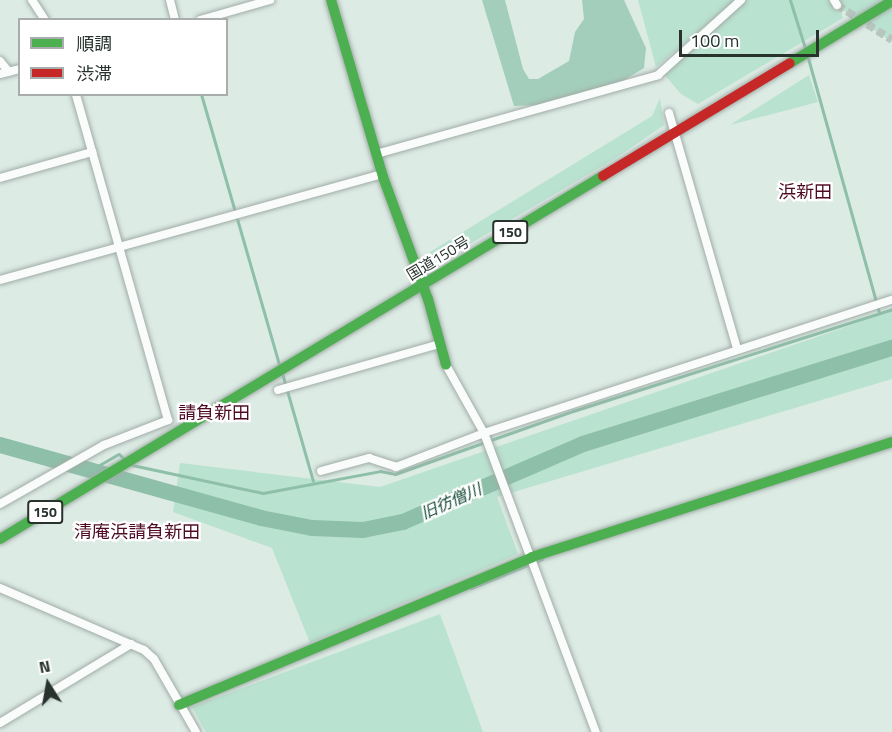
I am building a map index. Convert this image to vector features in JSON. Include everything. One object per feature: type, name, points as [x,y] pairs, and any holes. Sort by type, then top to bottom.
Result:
[{"type":"main road","points":[[332,0],[382,174],[446,365]]},
{"type":"main road","name":"国道150号","points":[[0,539],[892,2]]},
{"type":"main road","points":[[179,705],[531,557],[892,442]]},
{"type":"street","points":[[32,0],[44,18]]},
{"type":"street","points":[[170,0],[174,18]]},
{"type":"street","points":[[207,18],[270,0]]},
{"type":"street","points":[[376,154],[658,75],[741,0]]},
{"type":"street","points":[[0,61],[9,72]]},
{"type":"street","points":[[0,74],[18,70]]},
{"type":"street","points":[[0,504],[81,457],[168,420],[77,96]]},
{"type":"street","points":[[669,113],[737,349]]},
{"type":"street","points":[[0,178],[92,152]]},
{"type":"street","points":[[0,280],[382,174]]},
{"type":"street","points":[[321,471],[369,458],[396,467],[484,433],[892,300]]},
{"type":"street","points":[[278,390],[439,344]]},
{"type":"street","points":[[446,365],[484,433],[593,731]]},
{"type":"street","points":[[0,588],[131,644],[154,659],[196,732]]},
{"type":"street","points":[[0,723],[131,644]]},
{"type":"green space","points":[[482,0],[505,0],[523,69],[529,79],[538,79],[569,61],[575,32],[584,19],[582,0],[624,0],[646,48],[644,68],[621,82],[555,104],[514,106]]},
{"type":"green space","points":[[638,0],[736,0],[656,67]]},
{"type":"green space","points":[[745,0],[892,0],[892,42],[840,8],[843,18],[698,104],[681,94],[663,73]]},
{"type":"green space","points":[[809,75],[818,102],[730,125]]},
{"type":"green space","points":[[660,98],[664,125],[616,158],[439,262],[422,257],[652,116]]},
{"type":"green space","points":[[892,311],[892,379],[497,497],[518,554],[310,643],[272,548],[173,512],[180,463],[380,487]]},
{"type":"green space","points":[[440,614],[483,732],[206,732],[192,707]]},
{"type":"waterway","points":[[790,0],[805,48]]},
{"type":"waterway","points":[[808,58],[879,313]]},
{"type":"waterway","points":[[202,96],[280,367]]},
{"type":"waterway","points":[[132,465],[263,493],[380,471],[395,474],[573,411],[892,309]]},
{"type":"waterway","name":"旧彷僧川","points":[[0,445],[261,518],[312,528],[363,530],[403,522],[583,444],[892,348]]},
{"type":"waterway","points":[[282,373],[313,481]]},
{"type":"waterway","points":[[89,471],[119,454],[124,459]]},
{"type":"waterway","points":[[471,588],[542,559]]},
{"type":"tunnel","points":[[837,5],[892,40]]},
{"type":"traffic: fast","points":[[331,0],[383,177],[428,299],[446,365]]},
{"type":"traffic: fast","points":[[790,63],[892,1]]},
{"type":"traffic: fast","points":[[0,539],[603,176]]},
{"type":"traffic: fast","points":[[179,705],[532,557],[892,442]]},
{"type":"traffic: jam","points":[[603,176],[790,63]]},
{"type":"district","name":"浜新田","points":[[805,192]]},
{"type":"district","name":"請負新田","points":[[214,413]]},
{"type":"district","name":"清庵浜請負新田","points":[[137,532]]}]
